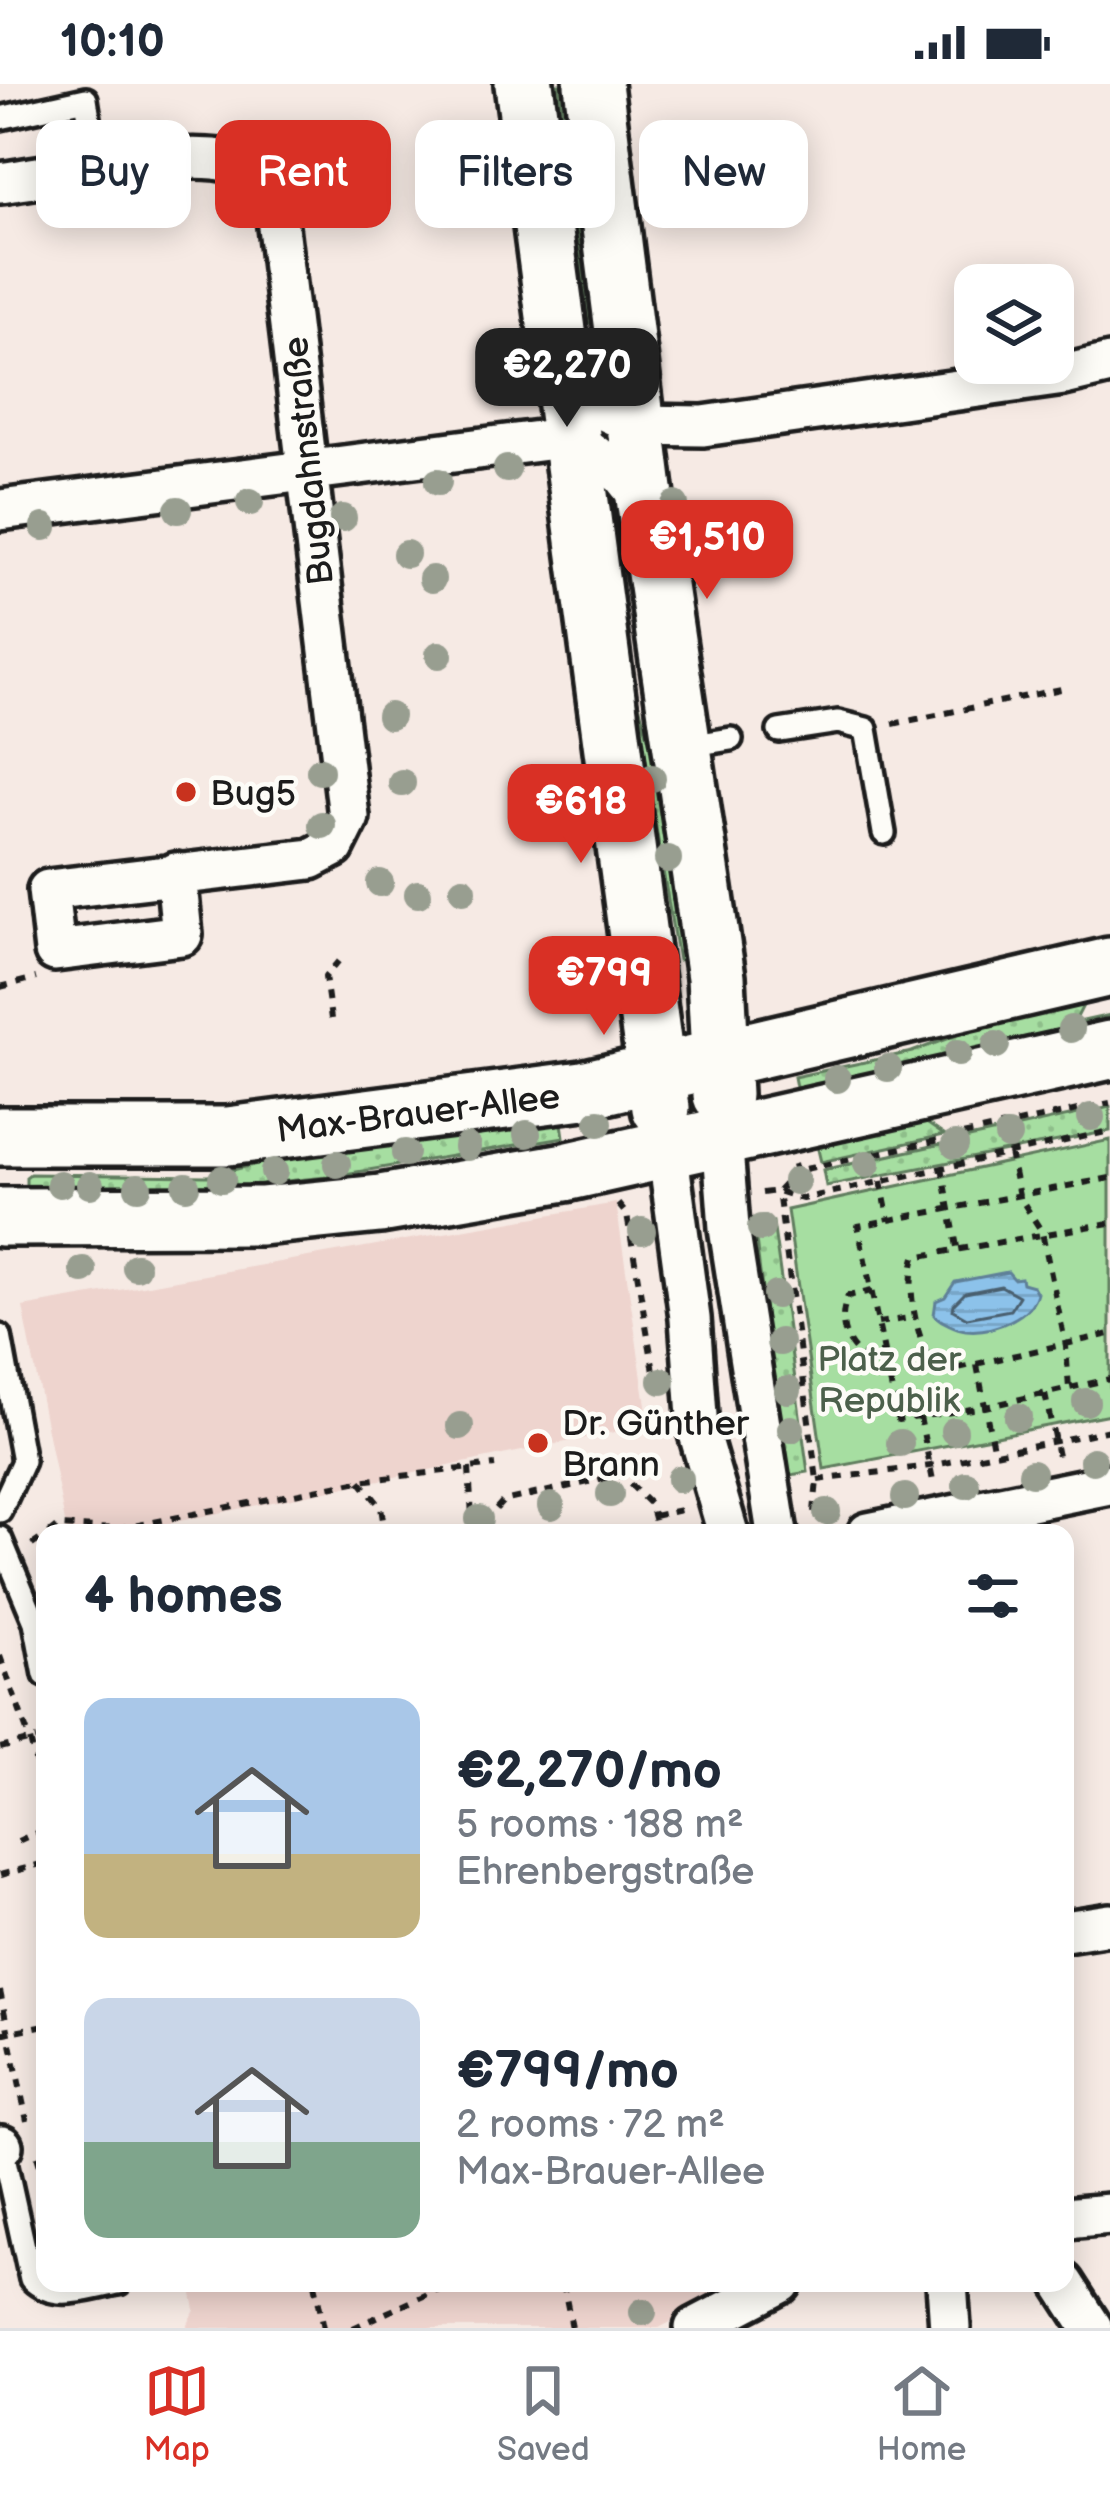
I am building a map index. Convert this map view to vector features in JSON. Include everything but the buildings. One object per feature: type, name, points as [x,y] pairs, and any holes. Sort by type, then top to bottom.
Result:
[{"type":"main road","points":[[524,84],[667,1148]]},
{"type":"main road","points":[[593,84],[646,505],[706,743],[722,1135]]},
{"type":"main road","name":"Max-Brauer-Allee","points":[[0,1136],[228,1136],[583,1090],[1110,967]]},
{"type":"main road","points":[[0,1217],[178,1219],[380,1204],[667,1148],[1110,1050]]},
{"type":"street","name":"Bugdahnstraße","points":[[176,873],[311,859],[334,847],[349,817],[280,229],[270,194],[245,170],[202,156],[191,157]]},
{"type":"street","name":"Bugdahnstraße","points":[[0,183],[36,178]]},
{"type":"street","points":[[561,363],[597,407],[636,425],[703,426],[1064,375],[1110,364]]},
{"type":"street","points":[[0,510],[570,437],[622,476],[646,505]]},
{"type":"street","points":[[722,1135],[729,1228],[776,1524]]},
{"type":"street","points":[[667,1148],[690,1318],[698,1430],[714,1520]]},
{"type":"street","points":[[914,1524],[1110,1484]]},
{"type":"street","points":[[1074,1930],[1110,1924]]},
{"type":"street","points":[[1074,2217],[1110,2214]]},
{"type":"street","points":[[695,2328],[764,2292]]},
{"type":"street","points":[[948,2292],[950,2328]]},
{"type":"street","points":[[1070,2292],[1092,2328]]},
{"type":"lane","points":[[0,118],[86,99],[89,120]]},
{"type":"lane","points":[[779,731],[838,722],[866,730],[884,833]]},
{"type":"lane","points":[[0,1336],[11,1462],[0,1511]]},
{"type":"lane","points":[[0,1538],[36,1627]]},
{"type":"lane","points":[[13,2140],[31,2279],[36,2283]]},
{"type":"path","points":[[866,730],[1061,689]]},
{"type":"path","points":[[331,1019],[325,977],[342,957]]},
{"type":"path","points":[[813,1515],[817,1480],[778,1191],[796,1171],[1110,1103]]},
{"type":"path","points":[[778,1191],[802,1199],[1110,1130]]},
{"type":"path","points":[[1010,1153],[1019,1196],[1042,1232],[1066,1346],[1069,1389]]},
{"type":"path","points":[[942,1168],[957,1248]]},
{"type":"path","points":[[796,1171],[802,1199]]},
{"type":"path","points":[[1110,1178],[858,1226],[898,1420],[985,1407],[1110,1379]]},
{"type":"path","points":[[881,1181],[889,1221]]},
{"type":"path","points":[[1110,1223],[915,1257],[910,1274],[923,1350],[936,1372],[1110,1334]]},
{"type":"path","points":[[872,1292],[848,1296],[843,1328],[850,1346],[862,1356],[884,1352]]},
{"type":"path","points":[[878,1323],[917,1317]]},
{"type":"path","points":[[977,1365],[994,1453]]},
{"type":"path","points":[[1045,1394],[1056,1442]]},
{"type":"path","points":[[920,1417],[940,1519]]},
{"type":"path","points":[[804,1482],[930,1466],[1110,1430]]},
{"type":"path","points":[[143,1524],[360,1481],[495,1465]]},
{"type":"path","points":[[469,1468],[473,1524]]},
{"type":"path","points":[[482,1524],[503,1501],[621,1475],[650,1504],[654,1524]]},
{"type":"path","points":[[360,1481],[382,1507],[385,1524]]},
{"type":"path","points":[[654,1516],[714,1520]]},
{"type":"path","points":[[0,1657],[36,1755]]},
{"type":"path","points":[[0,1748],[33,1740]]},
{"type":"path","points":[[17,1841],[36,1833]]},
{"type":"path","points":[[0,1875],[36,1865]]},
{"type":"path","points":[[0,1991],[13,2140],[36,2170]]},
{"type":"path","points":[[4,2033],[36,2028]]},
{"type":"path","points":[[317,2292],[324,2328]]},
{"type":"path","points":[[353,2328],[433,2292]]},
{"type":"path","points":[[565,2292],[572,2328]]},
{"type":"shaded area","points":[[616,1203],[649,1425],[165,1524],[65,1524],[23,1307]]},
{"type":"shaded area","points":[[192,2292],[729,2292],[659,2328],[186,2328],[195,2310]]},
{"type":"green space","points":[[558,84],[568,84],[574,120],[563,120]]},
{"type":"green space","points":[[577,228],[590,228],[605,322],[590,323]]},
{"type":"green space","points":[[606,496],[636,694],[665,799],[693,957],[678,960],[651,798],[625,712]]},
{"type":"green space","points":[[1090,992],[1074,1023],[1110,1015],[1110,1028],[798,1097],[794,1077],[912,1052],[1012,1014]]},
{"type":"green space","points":[[1110,1107],[1110,1131],[826,1186],[823,1170]]},
{"type":"green space","points":[[915,1115],[944,1135],[821,1162],[815,1137]]},
{"type":"green space","points":[[561,1116],[564,1137],[266,1183],[216,1195],[26,1189],[30,1174],[208,1176],[290,1156]]},
{"type":"green space","name":"Platz der Republik","points":[[1110,1140],[1110,1414],[824,1469],[787,1210]]},
{"type":"green space","points":[[773,1222],[808,1472],[785,1476],[754,1224]]},
{"type":"water","points":[[1008,1272],[1037,1293],[1028,1308],[1010,1321],[966,1330],[934,1315],[936,1301],[955,1282]]},
{"type":"place","name":"Bug5","points":[[186,792]]},
{"type":"place","name":"Dr. Günther Brann","points":[[538,1443]]}]
